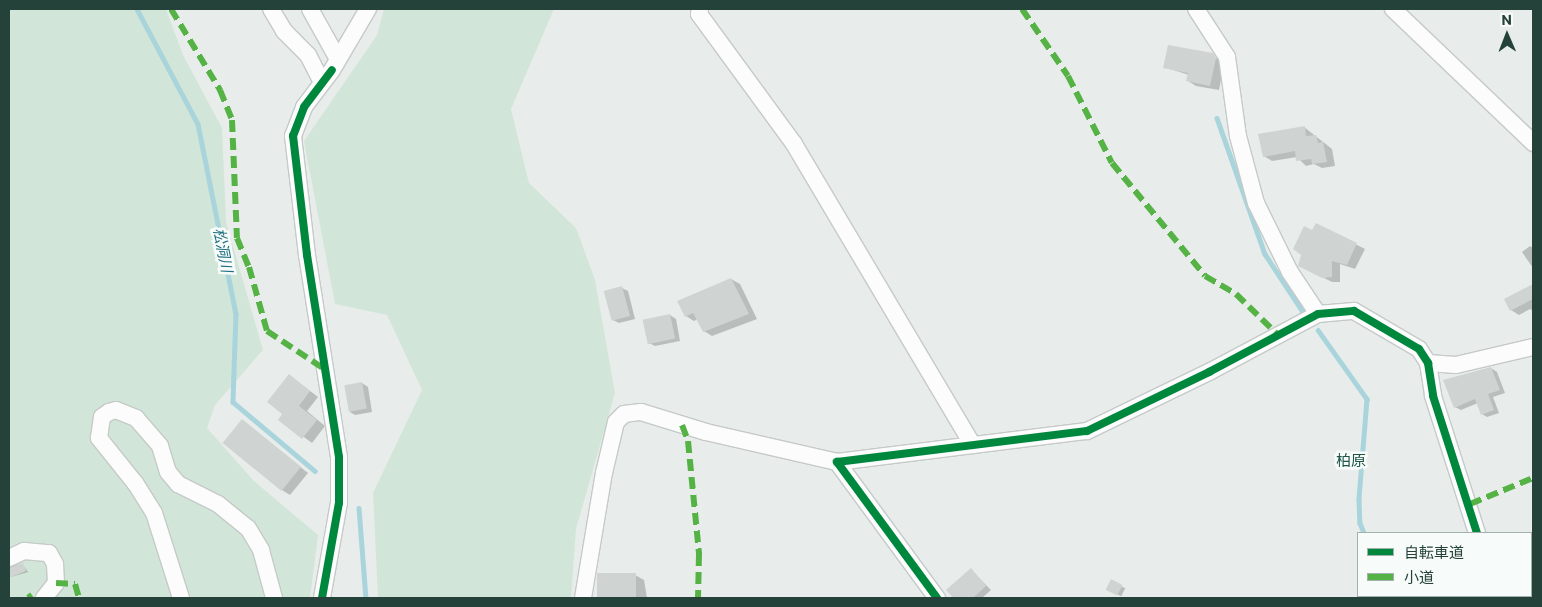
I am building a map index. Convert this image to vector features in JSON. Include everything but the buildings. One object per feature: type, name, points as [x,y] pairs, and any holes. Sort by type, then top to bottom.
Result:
[{"type":"street","points":[[271,9],[284,32],[308,55],[331,71]]},
{"type":"street","points":[[310,9],[331,71]]},
{"type":"street","points":[[322,598],[338,503],[339,456],[307,255],[293,136],[304,106],[331,71],[368,9]]},
{"type":"street","points":[[700,9],[699,14],[794,144],[973,446]]},
{"type":"street","points":[[1196,9],[1227,58],[1238,136],[1259,210],[1290,272],[1318,314]]},
{"type":"street","points":[[1393,9],[1533,143]]},
{"type":"street","points":[[583,598],[616,422],[624,414],[641,412],[706,432],[837,462],[1088,432],[1209,372],[1318,314],[1354,311],[1391,330],[1418,348],[1428,363],[1434,396],[1478,532]]},
{"type":"street","points":[[1428,363],[1456,365],[1533,347]]},
{"type":"street","points":[[181,598],[174,568],[154,513],[136,483],[99,438],[102,417],[109,412],[116,410],[136,418],[160,446],[168,472],[178,484],[218,504],[248,528],[261,550],[274,598]]},
{"type":"street","points":[[837,462],[936,598]]},
{"type":"street","points":[[9,558],[24,551],[49,553],[55,564],[56,583],[44,598]]},
{"type":"green space","points":[[9,9],[166,9],[183,55],[222,128],[226,222],[263,350],[215,405],[207,428],[254,481],[318,535],[310,598],[9,598]]},
{"type":"green space","points":[[384,9],[554,9],[511,109],[529,183],[576,228],[595,280],[615,393],[576,529],[571,598],[378,598],[373,493],[422,390],[387,315],[335,304],[304,141],[377,35]]},
{"type":"waterway","name":"松洞川","points":[[137,9],[198,124],[236,314],[233,402],[315,471]]},
{"type":"waterway","points":[[1217,118],[1265,254],[1305,315]]},
{"type":"waterway","points":[[1318,330],[1367,399],[1359,499],[1360,523],[1364,532]]},
{"type":"waterway","name":"松洞川","points":[[359,508],[366,598]]},
{"type":"marked path","points":[[171,9],[220,90],[232,120],[237,238],[249,267],[267,331],[326,370]]},
{"type":"marked path","points":[[1022,9],[1068,76],[1112,163],[1205,276],[1236,294],[1278,335]]},
{"type":"marked path","points":[[682,425],[688,441],[699,554],[698,598]]},
{"type":"marked path","points":[[1470,504],[1533,478]]},
{"type":"marked path","points":[[56,583],[75,584],[79,598]]},
{"type":"marked path","points":[[28,598],[32,595]]},
{"type":"cycle path","points":[[322,598],[339,503],[339,457],[307,255],[293,136],[304,107],[332,70]]},
{"type":"cycle path","points":[[937,598],[837,462],[1087,431],[1209,372],[1318,314],[1354,311],[1419,349],[1428,363],[1433,396],[1477,532]]},
{"type":"district","name":"柏原","points":[[1351,461]]}]
